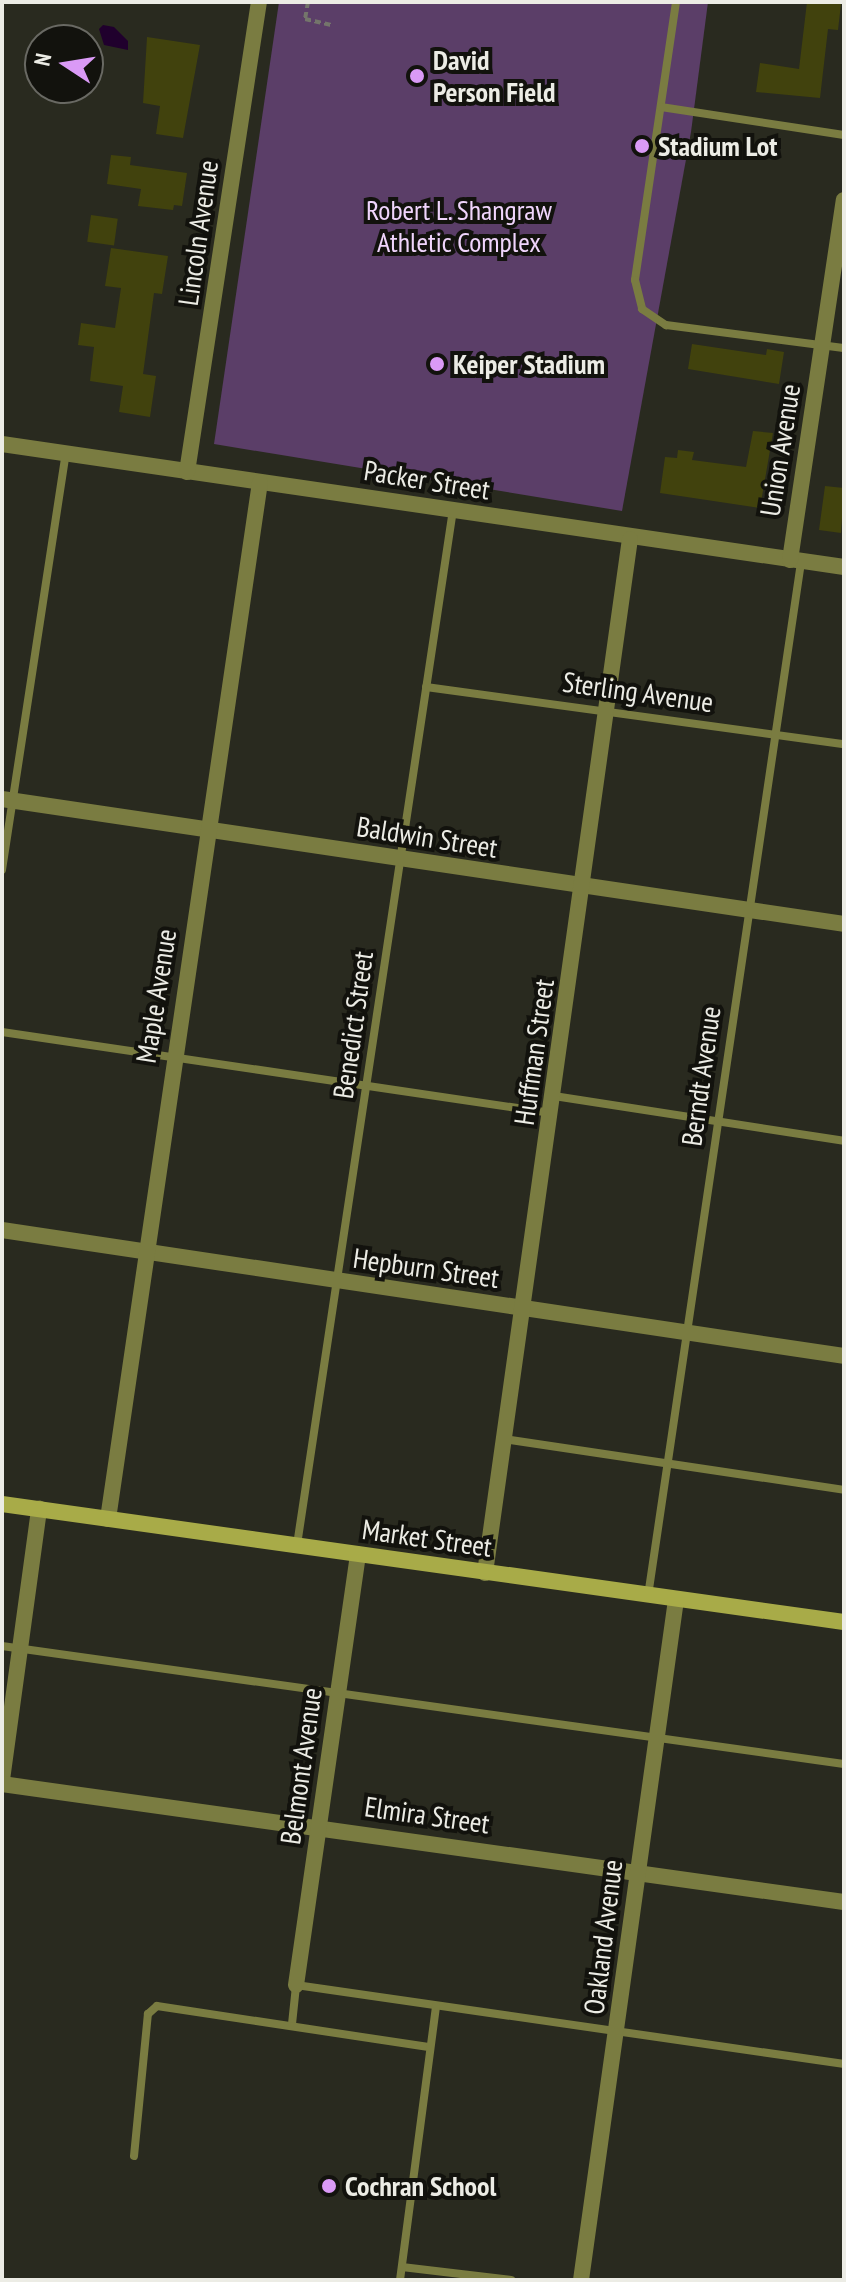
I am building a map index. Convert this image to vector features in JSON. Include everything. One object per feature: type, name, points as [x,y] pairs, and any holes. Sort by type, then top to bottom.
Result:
[{"type":"main road","name":"Market Street","points":[[2,1504],[844,1622]]},
{"type":"street","name":"Lincoln Avenue","points":[[187,472],[259,2]]},
{"type":"street","name":"Union Avenue","points":[[795,561],[844,200]]},
{"type":"street","name":"Packer Street","points":[[2,444],[630,539],[844,567]]},
{"type":"street","name":"Maple Avenue","points":[[108,1519],[172,1059],[260,482]]},
{"type":"street","name":"Huffman Street","points":[[485,1573],[630,539]]},
{"type":"street","name":"Baldwin Street","points":[[7,800],[844,924]]},
{"type":"street","name":"Hepburn Street","points":[[2,1230],[844,1356]]},
{"type":"street","points":[[2,1782],[39,1509]]},
{"type":"street","name":"Belmont Avenue","points":[[296,1985],[358,1554]]},
{"type":"street","name":"Oakland Avenue","points":[[581,2280],[676,1600]]},
{"type":"street","name":"Elmira Street","points":[[2,1782],[844,1902]]},
{"type":"lane","points":[[676,2],[661,107],[844,135]]},
{"type":"lane","name":"Union Avenue","points":[[661,107],[635,280],[642,309],[666,325],[844,348]]},
{"type":"lane","points":[[2,870],[7,800],[66,453]]},
{"type":"lane","name":"Benedict Street","points":[[297,1545],[453,510]]},
{"type":"lane","name":"Berndt Avenue","points":[[648,1596],[775,734],[795,561]]},
{"type":"lane","name":"Sterling Avenue","points":[[426,687],[608,709],[844,744]]},
{"type":"lane","points":[[2,1032],[366,1088],[719,1120],[844,1141]]},
{"type":"lane","points":[[503,1439],[844,1490]]},
{"type":"lane","points":[[2,1646],[844,1764]]},
{"type":"lane","points":[[292,2024],[296,1985],[844,2064]]},
{"type":"lane","points":[[134,2156],[148,2014],[157,2006],[292,2024],[427,2047]]},
{"type":"lane","points":[[400,2280],[427,2047],[436,2006]]},
{"type":"lane","points":[[402,2267],[511,2280]]},
{"type":"path","points":[[308,2],[305,19],[332,25]]},
{"type":"green space","name":"Robert L. Shangraw Athletic Complex","points":[[279,2],[708,2],[691,132],[622,511],[214,444]]},
{"type":"shaded area","points":[[104,25],[114,27],[128,41],[128,50],[104,45]]},
{"type":"building","points":[[807,2],[841,4],[838,30],[828,29],[820,98],[756,92],[760,63],[799,69]]},
{"type":"building","points":[[147,37],[200,45],[183,138],[156,134],[160,106],[143,103]]},
{"type":"building","points":[[111,155],[131,157],[130,165],[187,173],[182,206],[174,205],[173,210],[138,206],[141,189],[107,184]]},
{"type":"building","points":[[91,215],[118,219],[114,245],[87,242]]},
{"type":"building","points":[[111,248],[168,256],[162,294],[154,293],[143,374],[156,376],[150,417],[119,412],[123,386],[90,381],[94,347],[78,345],[81,323],[115,328],[121,288],[105,286]]},
{"type":"building","points":[[692,344],[766,355],[767,349],[784,352],[779,384],[688,369]]},
{"type":"building","points":[[753,431],[773,433],[760,508],[660,493],[665,457],[677,458],[678,450],[694,452],[692,460],[746,467]]},
{"type":"building","points":[[825,486],[844,488],[841,533],[819,530]]},
{"type":"place","name":"David Person Field","points":[[417,76]]},
{"type":"place","name":"Stadium Lot","points":[[642,146]]},
{"type":"place","name":"Keiper Stadium","points":[[437,364]]},
{"type":"place","name":"Cochran School","points":[[329,2186]]}]
